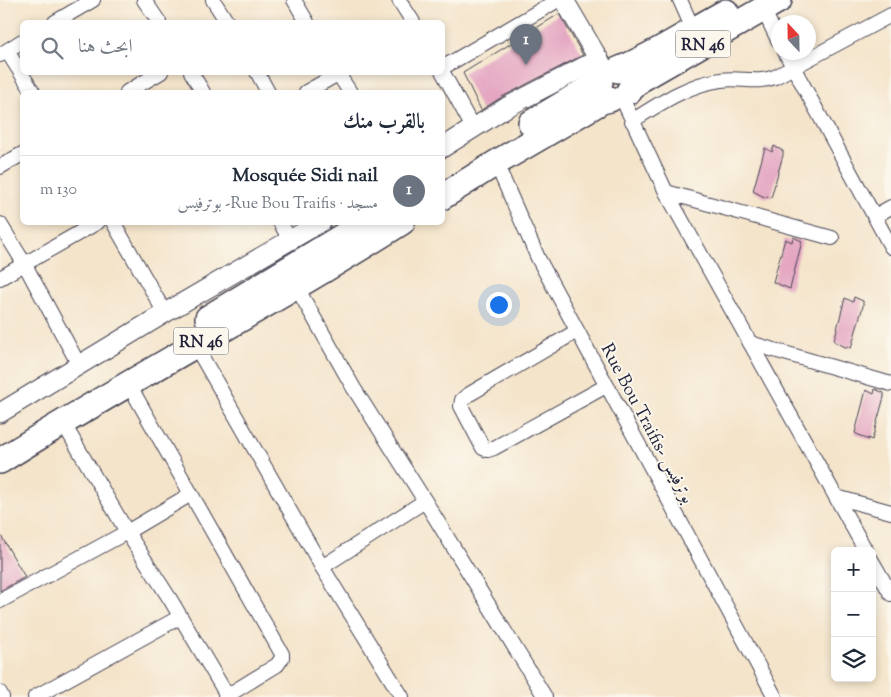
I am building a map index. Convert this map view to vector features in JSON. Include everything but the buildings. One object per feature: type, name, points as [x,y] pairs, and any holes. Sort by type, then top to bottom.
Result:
[{"type":"highway","name":"RN 46","points":[[445,174],[615,86],[641,79],[763,3]]},
{"type":"highway","name":"RN 46","points":[[445,195],[602,101],[634,64],[693,29],[763,3]]},
{"type":"highway","name":"RN 46","points":[[0,443],[361,225]]},
{"type":"highway","name":"RN 46","points":[[0,461],[62,422],[397,225]]},
{"type":"street","points":[[58,20],[93,0]]},
{"type":"street","points":[[144,0],[158,20]]},
{"type":"street","points":[[213,0],[226,20]]},
{"type":"street","points":[[294,0],[306,20]]},
{"type":"street","points":[[399,0],[412,20]]},
{"type":"street","points":[[445,68],[558,0]]},
{"type":"street","points":[[564,0],[615,86],[666,192],[864,547]]},
{"type":"street","points":[[680,0],[693,29]]},
{"type":"street","points":[[763,3],[771,23]]},
{"type":"street","points":[[445,146],[514,103],[615,86],[678,94],[697,86],[721,80],[761,81],[793,68],[891,15]]},
{"type":"street","points":[[20,43],[3,53],[31,90]]},
{"type":"street","points":[[789,60],[891,247]]},
{"type":"street","points":[[130,90],[156,75]]},
{"type":"street","points":[[192,75],[202,90]]},
{"type":"street","points":[[258,75],[267,90]]},
{"type":"street","points":[[309,90],[334,75]]},
{"type":"street","points":[[338,75],[349,90]]},
{"type":"street","points":[[445,75],[473,128]]},
{"type":"street","points":[[0,167],[20,155]]},
{"type":"street","name":"Rue Bou Traifis- بوترفيس","points":[[496,163],[538,258],[775,697]]},
{"type":"street","points":[[666,192],[832,238]]},
{"type":"street","points":[[875,216],[891,207]]},
{"type":"street","points":[[0,224],[79,365]]},
{"type":"street","points":[[0,278],[93,225]]},
{"type":"street","points":[[115,225],[165,313]]},
{"type":"street","points":[[282,225],[290,240]]},
{"type":"street","points":[[0,414],[165,313],[316,225]]},
{"type":"street","points":[[296,286],[352,387],[425,501],[545,697]]},
{"type":"street","points":[[577,331],[462,400],[461,406],[483,448],[488,450],[494,448],[606,386]]},
{"type":"street","points":[[750,344],[891,384]]},
{"type":"street","points":[[195,345],[322,567],[402,697]]},
{"type":"street","points":[[62,422],[227,696],[277,665],[282,658],[282,654],[128,383]]},
{"type":"street","points":[[0,601],[127,532],[191,494]]},
{"type":"street","points":[[836,497],[891,512]]},
{"type":"street","points":[[322,567],[425,501]]},
{"type":"street","points":[[876,568],[891,594]]},
{"type":"street","points":[[35,697],[180,617]]},
{"type":"place","name":"Mosquée Sidi nail","points":[[526,65]]}]
